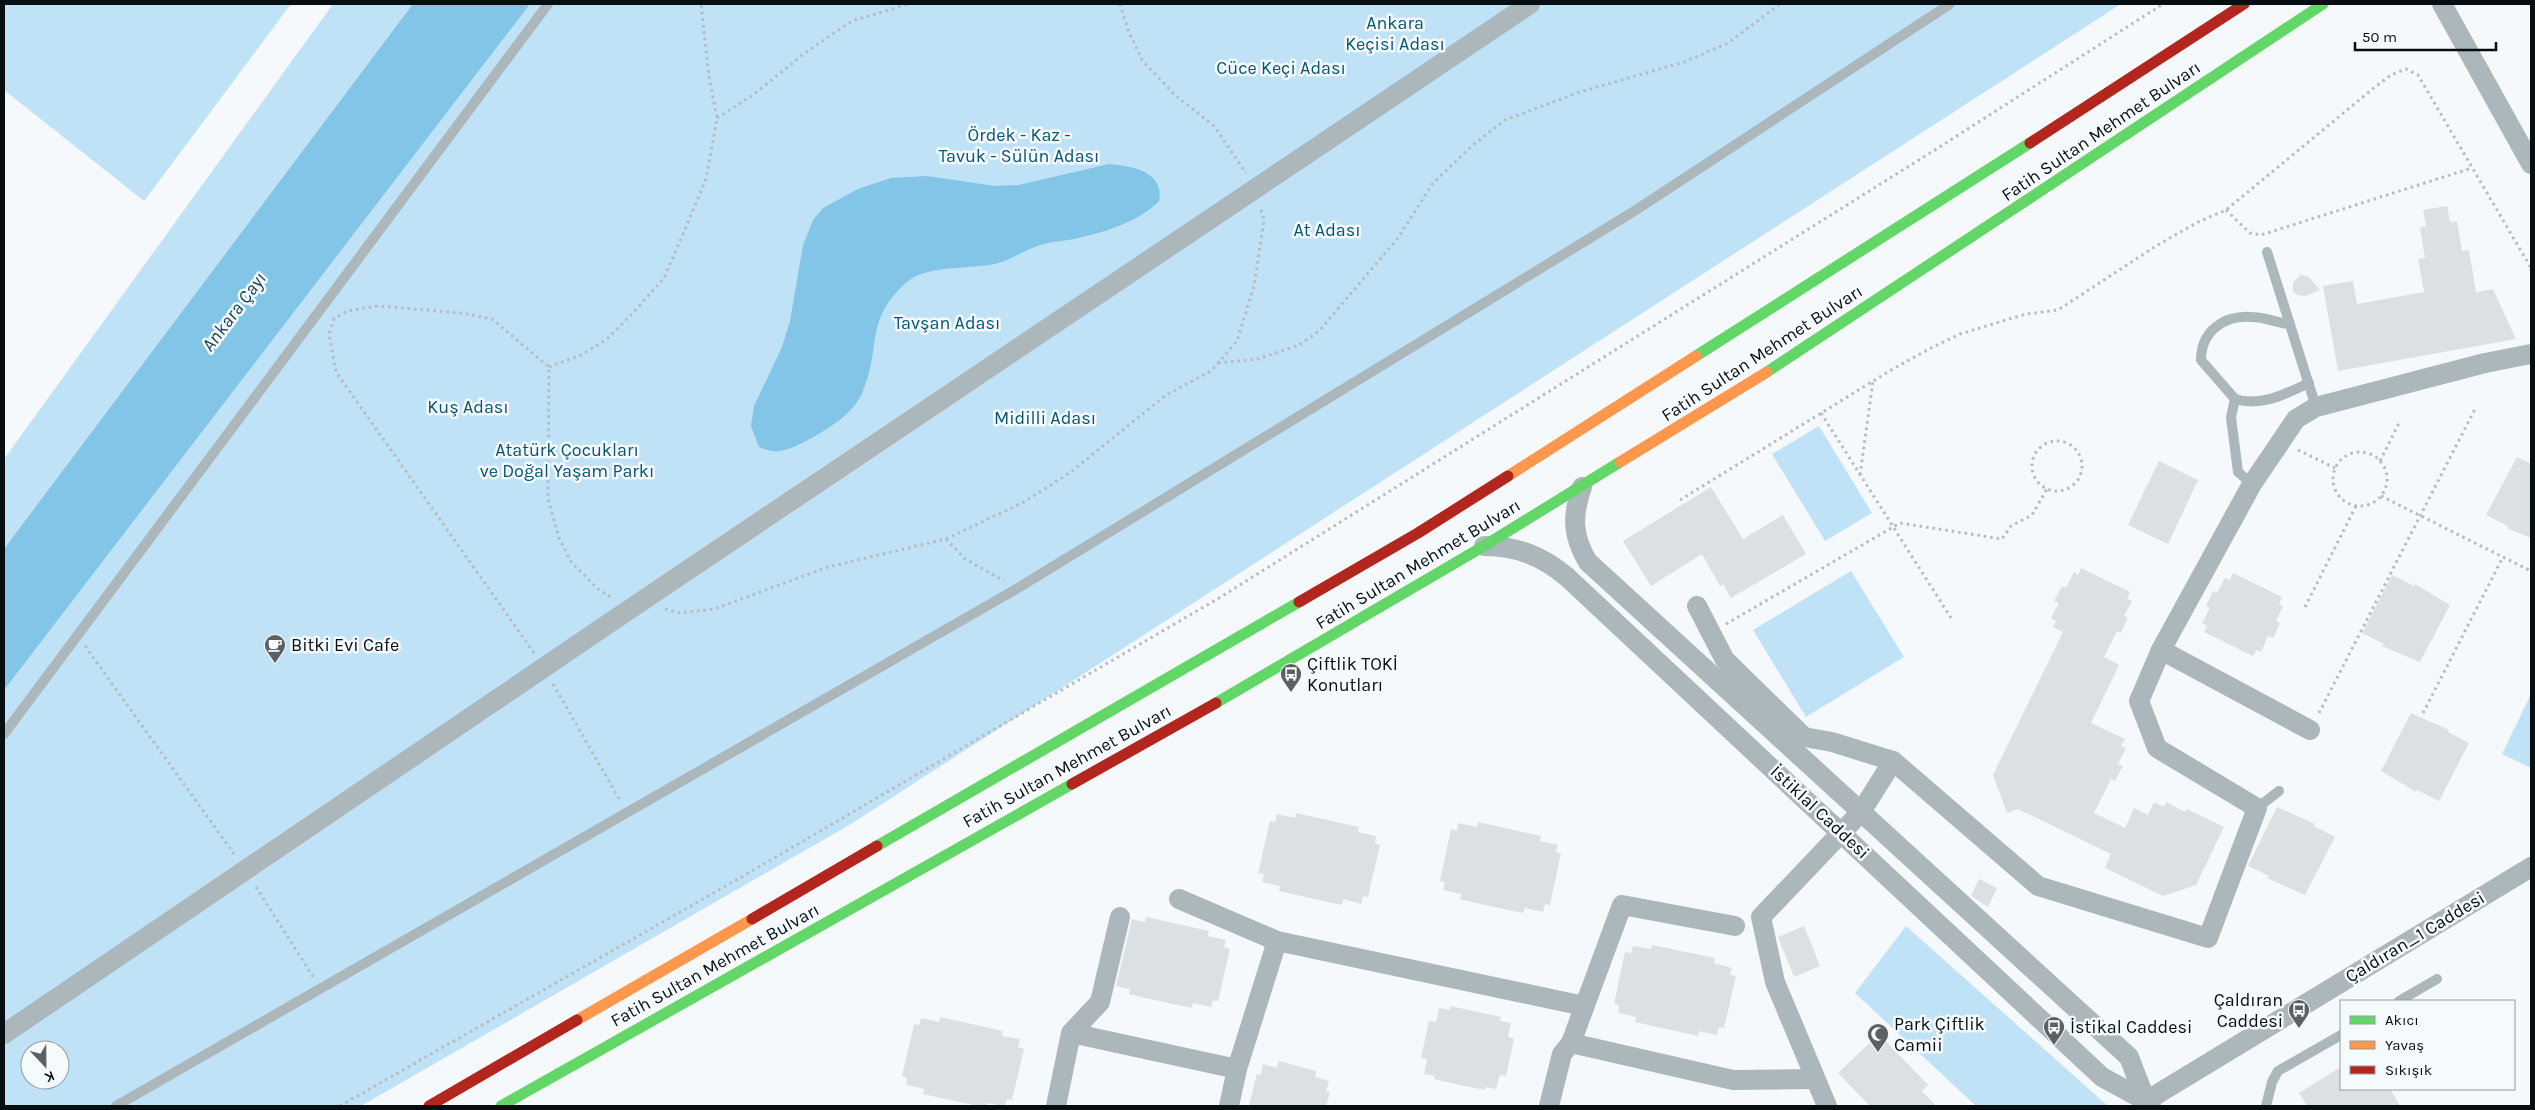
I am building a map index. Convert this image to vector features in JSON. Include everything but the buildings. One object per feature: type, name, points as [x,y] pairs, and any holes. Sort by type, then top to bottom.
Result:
[{"type":"highway","name":"Fatih Sultan Mehmet Bulvarı","points":[[429,1106],[1418,533],[2110,92],[2244,4]]},
{"type":"highway","name":"Fatih Sultan Mehmet Bulvarı","points":[[501,1106],[1276,669],[1582,487],[1791,357],[2323,4]]},
{"type":"street","points":[[4,1034],[630,609],[1530,4]]},
{"type":"street","points":[[2442,4],[2531,164]]},
{"type":"street","points":[[1697,606],[1725,660],[1804,737],[1832,742],[1893,762],[2038,886],[2208,938],[2257,808],[2157,748],[2139,702],[2161,650],[2252,484],[2296,419],[2316,407],[2485,362],[2531,354]]},
{"type":"street","name":"İstiklal Caddesi","points":[[1582,487],[1574,513],[1575,531],[1579,548],[1588,562],[2129,1057],[2148,1103]]},
{"type":"street","name":"İstiklal Caddesi","points":[[1484,546],[1505,546],[1550,562],[2102,1076],[2148,1103]]},
{"type":"street","points":[[2161,650],[2310,730]]},
{"type":"street","points":[[1827,1106],[1775,982],[1762,917],[1840,832],[1861,812],[1893,762]]},
{"type":"street","name":"Çaldıran_1 Caddesi","points":[[2148,1103],[2531,867]]},
{"type":"street","points":[[1179,899],[1277,941],[1584,1006]]},
{"type":"street","points":[[1549,1106],[1562,1054],[1571,1043],[1622,905],[1735,926]]},
{"type":"street","points":[[1056,1106],[1071,1033],[1100,1002],[1120,917]]},
{"type":"street","points":[[1228,1106],[1237,1069],[1277,941]]},
{"type":"street","points":[[1071,1033],[1237,1069]]},
{"type":"street","points":[[1571,1043],[1733,1080],[1815,1079]]},
{"type":"lane","points":[[4,734],[548,4]]},
{"type":"lane","points":[[116,1106],[320,987],[1018,588],[1636,210],[1950,4]]},
{"type":"lane","points":[[2267,252],[2316,407]]},
{"type":"lane","points":[[2290,324],[2273,323],[2254,317],[2242,317],[2221,323],[2206,336],[2201,352],[2201,360],[2235,398],[2262,402],[2309,383]]},
{"type":"lane","points":[[2235,398],[2232,417],[2238,472],[2252,484]]},
{"type":"lane","points":[[2257,808],[2279,791]]},
{"type":"lane","points":[[2401,1000],[2438,979]]},
{"type":"lane","points":[[2266,1106],[2272,1082],[2278,1071],[2340,1036]]},
{"type":"path","points":[[549,367],[581,356],[606,339],[664,278],[706,179],[717,118],[709,77],[701,4]]},
{"type":"path","points":[[717,118],[753,95],[805,53],[852,21],[910,4]]},
{"type":"path","points":[[661,608],[680,612],[714,609],[828,567],[946,540],[1024,502],[1071,472],[1166,395],[1211,371],[1237,341],[1254,286],[1264,220],[1255,189],[1239,160],[1214,126],[1175,95],[1142,60],[1128,30],[1120,4]]},
{"type":"path","points":[[1218,363],[1258,359],[1299,345],[1318,331],[1398,238],[1433,183],[1474,145],[1505,120],[1580,92],[1684,62],[1728,43],[1780,4]]},
{"type":"path","points":[[340,1106],[746,875],[1219,598],[1986,118],[2163,4]]},
{"type":"path","points":[[1680,500],[1873,380],[1960,334],[2026,314],[2058,310],[2156,246],[2198,222],[2226,210],[2375,87],[2391,75],[2406,69],[2418,74],[2531,268]]},
{"type":"path","points":[[2226,210],[2250,233],[2261,235],[2472,168]]},
{"type":"path","points":[[549,367],[492,319],[462,314],[378,306],[347,310],[334,319],[329,334],[336,372],[544,668],[627,811]]},
{"type":"path","points":[[549,367],[548,499],[559,538],[572,563],[598,589],[630,609]]},
{"type":"path","points":[[1860,476],[1873,380]]},
{"type":"path","points":[[2310,730],[2474,409]]},
{"type":"path","points":[[1821,413],[1950,618]]},
{"type":"path","points":[[2380,461],[2399,422]]},
{"type":"path","points":[[2049,442],[2068,443],[2081,458],[2082,471],[2080,477],[2077,482],[2066,489],[2060,491],[2046,489],[2036,480],[2034,474],[2035,455],[2049,442]]},
{"type":"path","points":[[2293,447],[2335,468]]},
{"type":"path","points":[[2357,452],[2371,454],[2380,461],[2387,476],[2385,490],[2381,496],[2370,504],[2357,506],[2343,500],[2335,489],[2333,475],[2335,468],[2344,458],[2357,452]]},
{"type":"path","points":[[1711,633],[1900,523],[2002,539],[2011,526],[2032,515],[2046,489]]},
{"type":"path","points":[[2381,496],[2531,571]]},
{"type":"path","points":[[2305,607],[2357,506]]},
{"type":"path","points":[[946,540],[965,559],[1018,588]]},
{"type":"path","points":[[2423,713],[2503,557]]},
{"type":"path","points":[[77,635],[245,870],[320,987]]},
{"type":"green space","points":[[4,4],[291,4],[144,201],[4,90]]},
{"type":"green space","name":"Atatürk Çocukları ve Doğal Yaşam Parkı","points":[[333,4],[2121,4],[851,824],[361,1106],[4,1106],[4,459]]},
{"type":"green space","points":[[1819,426],[1872,513],[1825,541],[1772,454]]},
{"type":"green space","points":[[1851,571],[1904,657],[1806,717],[1753,630]]},
{"type":"green space","points":[[2531,694],[2531,768],[2502,754]]},
{"type":"green space","points":[[1906,926],[2108,1106],[1976,1106],[1855,993]]},
{"type":"water","name":"Ankara Çayı","points":[[413,4],[530,4],[4,690],[4,549]]},
{"type":"water","points":[[1109,164],[1127,166],[1152,177],[1157,183],[1159,201],[1131,221],[1108,230],[1038,246],[995,264],[937,270],[915,277],[907,282],[894,296],[879,321],[869,375],[863,391],[854,406],[840,420],[816,436],[795,446],[778,451],[759,447],[751,426],[754,406],[782,347],[790,321],[803,245],[813,220],[823,208],[858,189],[891,178],[927,176],[995,186],[1019,185]]},
{"type":"traffic: fast","points":[[1767,372],[2323,4]]},
{"type":"traffic: fast","points":[[1696,356],[2030,143]]},
{"type":"traffic: fast","points":[[1216,703],[1484,546],[1620,462]]},
{"type":"traffic: fast","points":[[877,846],[1299,602]]},
{"type":"traffic: fast","points":[[501,1106],[1072,784]]},
{"type":"traffic: slow","points":[[1508,476],[1696,356]]},
{"type":"traffic: slow","points":[[1620,462],[1767,372]]},
{"type":"traffic: slow","points":[[577,1020],[752,919]]},
{"type":"traffic: jam","points":[[2030,143],[2244,4]]},
{"type":"traffic: jam","points":[[1299,602],[1418,533],[1508,476]]},
{"type":"traffic: jam","points":[[1072,784],[1216,703]]},
{"type":"traffic: jam","points":[[752,919],[877,846]]},
{"type":"traffic: jam","points":[[429,1106],[577,1020]]},
{"type":"place","name":"Bitki Evi Cafe","points":[[275,664]]},
{"type":"place","name":"Çiftlik TOKİ Konutları","points":[[1291,693]]},
{"type":"place","name":"Çaldıran Caddesi","points":[[2299,1029]]},
{"type":"place","name":"İstikal Caddesi","points":[[2054,1046]]},
{"type":"place","name":"Park Çiftlik Camii","points":[[1878,1053]]},
{"type":"park label","name":"Ankara Keçisi Adası","points":[[1395,33]]},
{"type":"park label","name":"Cüce Keçi Adası","points":[[1281,68]]},
{"type":"park label","name":"Ördek - Kaz - Tavuk - Sülün Adası","points":[[1019,145]]},
{"type":"park label","name":"At Adası","points":[[1327,230]]},
{"type":"park label","name":"Tavşan Adası","points":[[947,323]]},
{"type":"park label","name":"Kuş Adası","points":[[468,407]]},
{"type":"park label","name":"Midilli Adası","points":[[1045,418]]}]
